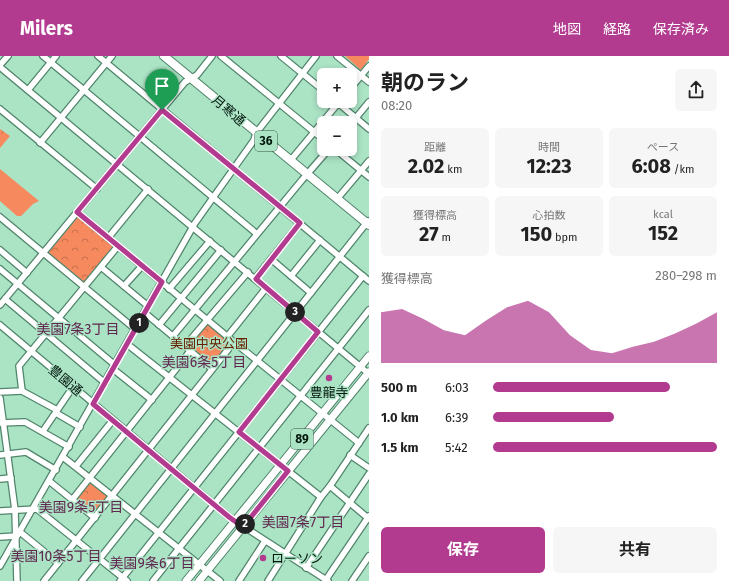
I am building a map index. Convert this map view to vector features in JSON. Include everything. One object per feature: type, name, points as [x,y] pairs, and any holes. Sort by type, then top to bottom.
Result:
[{"type":"highway","name":"月寒通","points":[[164,56],[290,161],[368,223]]},
{"type":"main road","name":"89","points":[[186,581],[369,356]]},
{"type":"main road","name":"89","points":[[199,581],[369,373]]},
{"type":"street","points":[[8,56],[0,66],[296,312],[338,349],[369,373]]},
{"type":"street","points":[[43,56],[258,234]]},
{"type":"street","points":[[28,90],[56,56]]},
{"type":"street","points":[[98,56],[369,281]]},
{"type":"street","points":[[40,144],[112,56]]},
{"type":"street","points":[[0,306],[185,82],[197,74],[212,56]]},
{"type":"street","points":[[221,56],[317,135]]},
{"type":"street","points":[[281,56],[317,86]]},
{"type":"street","points":[[0,566],[193,227],[254,140],[256,133],[316,56]]},
{"type":"street","points":[[337,56],[369,82]]},
{"type":"street","points":[[357,81],[369,66]]},
{"type":"street","points":[[357,117],[369,102]]},
{"type":"street","points":[[290,161],[333,108]]},
{"type":"street","points":[[345,108],[354,116]]},
{"type":"street","points":[[0,109],[40,144],[97,189]]},
{"type":"street","points":[[357,119],[369,128]]},
{"type":"street","points":[[173,336],[234,261],[323,156]]},
{"type":"street","points":[[343,156],[369,177]]},
{"type":"street","points":[[337,199],[369,161]]},
{"type":"street","points":[[108,238],[148,190]]},
{"type":"street","points":[[77,212],[227,337],[359,443]]},
{"type":"street","points":[[0,217],[136,329]]},
{"type":"street","points":[[256,279],[300,223]]},
{"type":"street","points":[[82,581],[368,223]]},
{"type":"street","points":[[291,276],[320,240]]},
{"type":"street","points":[[170,289],[210,241]]},
{"type":"street","points":[[22,391],[19,366],[118,246]]},
{"type":"street","points":[[0,250],[27,273]]},
{"type":"street","points":[[159,324],[221,250]]},
{"type":"street","points":[[271,259],[311,293]]},
{"type":"street","points":[[101,266],[148,306]]},
{"type":"street","points":[[124,286],[142,266]]},
{"type":"street","points":[[0,269],[59,318],[152,400]]},
{"type":"street","points":[[185,346],[248,272]]},
{"type":"street","points":[[0,511],[37,509],[77,540],[124,580],[159,532],[363,276]]},
{"type":"street","points":[[227,337],[266,288]]},
{"type":"street","points":[[5,299],[105,383]]},
{"type":"street","points":[[153,581],[369,310]]},
{"type":"street","points":[[145,313],[212,369]]},
{"type":"street","name":"豊園通","points":[[0,325],[214,505],[243,527],[326,581]]},
{"type":"street","points":[[44,581],[234,342]]},
{"type":"street","points":[[127,344],[321,497]]},
{"type":"street","points":[[72,500],[191,350]]},
{"type":"street","points":[[43,431],[73,387]]},
{"type":"street","points":[[0,392],[22,391],[80,427]]},
{"type":"street","points":[[0,398],[2,423],[8,454],[15,510],[17,536],[17,581]]},
{"type":"street","points":[[76,466],[113,420]]},
{"type":"street","points":[[2,423],[25,422],[69,447]]},
{"type":"street","points":[[268,581],[321,497],[369,428]]},
{"type":"street","points":[[0,455],[26,452],[56,470]]},
{"type":"street","points":[[63,456],[220,581]]},
{"type":"street","points":[[350,456],[369,468]]},
{"type":"street","points":[[306,568],[369,474]]},
{"type":"street","points":[[0,479],[11,478]]},
{"type":"street","points":[[49,481],[94,518]]},
{"type":"street","points":[[326,581],[369,518],[330,486]]},
{"type":"street","points":[[0,537],[17,536],[58,563]]},
{"type":"street","points":[[239,581],[265,541]]},
{"type":"street","points":[[352,581],[369,556]]},
{"type":"green space","points":[[345,56],[369,56],[369,59],[361,70]]},
{"type":"green space","points":[[0,129],[10,136],[0,148]]},
{"type":"green space","points":[[0,169],[39,201],[33,204],[21,216],[17,216],[0,201]]},
{"type":"green space","points":[[78,217],[114,246],[85,283],[48,253],[74,218]]},
{"type":"green space","name":"美園中央公園","points":[[206,324],[230,341],[230,344],[213,364],[189,346]]},
{"type":"green space","points":[[90,482],[108,494],[108,497],[95,514],[75,500]]},
{"type":"place","name":"豊龍寺","points":[[329,378]]},
{"type":"place","name":"ローソン","points":[[263,558]]},
{"type":"district","name":"美園7条3丁目","points":[[78,329]]},
{"type":"district","name":"美園6条5丁目","points":[[204,362]]},
{"type":"district","name":"美園9条5丁目","points":[[81,507]]},
{"type":"district","name":"美園7条7丁目","points":[[303,522]]},
{"type":"district","name":"美園10条5丁目","points":[[56,556]]},
{"type":"district","name":"美園9条6丁目","points":[[152,563]]},
{"type":"route","points":[[162,110],[300,223],[256,279],[318,332],[239,432],[288,471],[243,527],[93,404],[162,282],[77,212],[162,110]]}]
